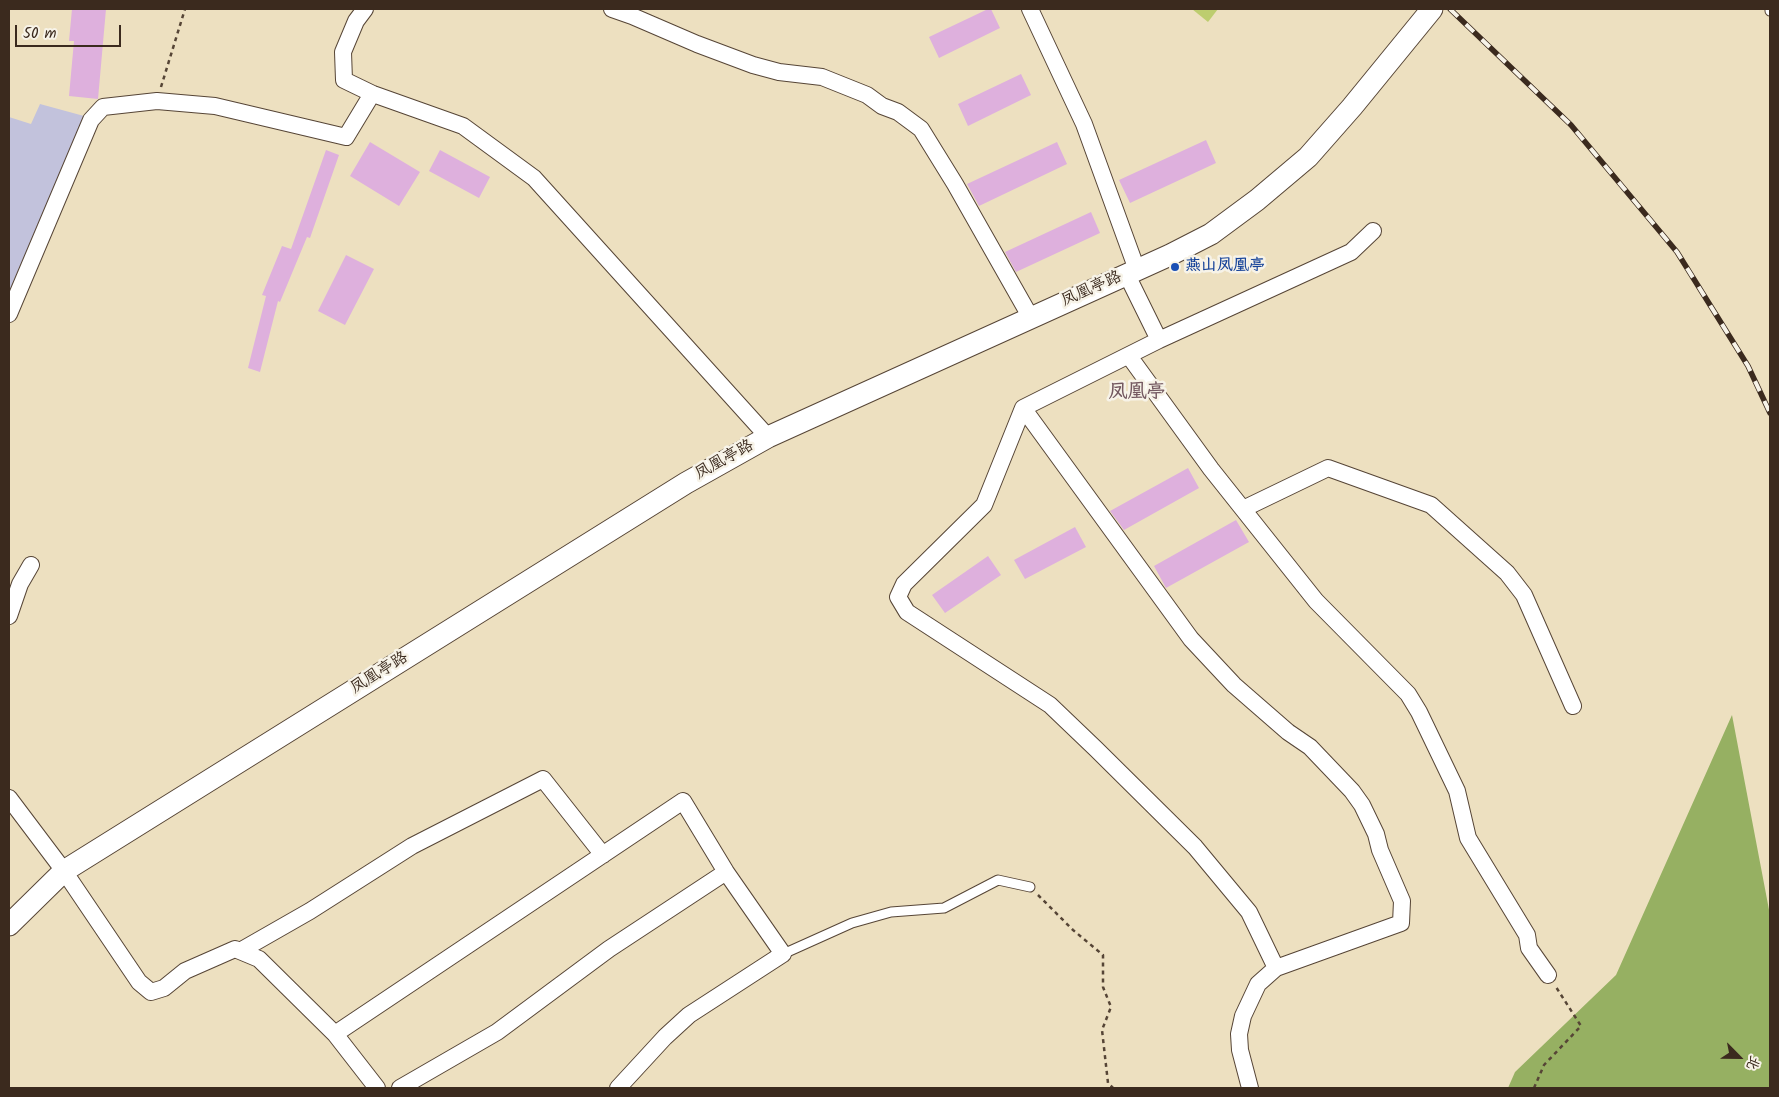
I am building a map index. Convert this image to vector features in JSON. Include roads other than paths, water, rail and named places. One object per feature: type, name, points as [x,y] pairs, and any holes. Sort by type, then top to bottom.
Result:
[{"type":"street","points":[[364,9],[356,21],[344,52],[344,80],[372,94],[463,126],[534,178],[768,437]]},
{"type":"street","points":[[612,9],[753,65],[780,72],[822,77],[867,95],[882,106],[898,112],[921,129],[955,184],[1031,318]]},
{"type":"street","points":[[1030,9],[1084,124],[1132,272],[1160,340]]},
{"type":"street","name":"凤凰亭路","points":[[9,925],[64,871],[686,483],[768,437],[1132,272],[1211,234],[1257,200],[1308,157],[1352,107],[1432,9]]},
{"type":"street","points":[[9,314],[91,120],[103,107],[157,101],[215,106],[346,137],[372,94]]},
{"type":"street","points":[[1276,968],[1249,912],[1195,847],[1096,749],[1050,705],[907,612],[898,598],[904,584],[984,505],[1023,408],[1160,340],[1351,252],[1373,231]]},
{"type":"street","points":[[1129,356],[1211,469],[1316,601],[1408,694],[1419,712],[1457,791],[1468,838],[1527,935],[1529,948],[1548,975]]},
{"type":"street","points":[[1023,408],[1191,639],[1234,684],[1288,732],[1310,747],[1352,791],[1362,805],[1376,834],[1380,850],[1402,901],[1401,923],[1276,968],[1258,984],[1243,1016],[1239,1034],[1240,1050],[1250,1088]]},
{"type":"street","points":[[1243,509],[1328,468],[1431,505],[1507,573],[1524,595],[1574,706]]},
{"type":"street","points":[[9,616],[20,584],[31,565]]},
{"type":"street","points":[[240,951],[310,911],[412,846],[542,779],[603,855]]},
{"type":"street","points":[[9,798],[64,871],[139,982],[152,992],[164,988],[185,971],[235,949],[259,959],[334,1034],[377,1088]]},
{"type":"street","points":[[334,1034],[684,801],[726,872],[783,954],[689,1015],[665,1037],[618,1088]]},
{"type":"street","points":[[400,1088],[497,1032],[608,949],[726,872]]},
{"type":"lane","points":[[783,954],[852,924],[891,912],[944,908],[998,880],[1030,887]]},
{"type":"railway","points":[[1450,9],[1571,125],[1677,252],[1748,366],[1770,413]]},
{"type":"place","name":"燕山凤凰亭","points":[[1175,267]]},
{"type":"district","name":"凤凰亭","points":[[1137,394]]}]
